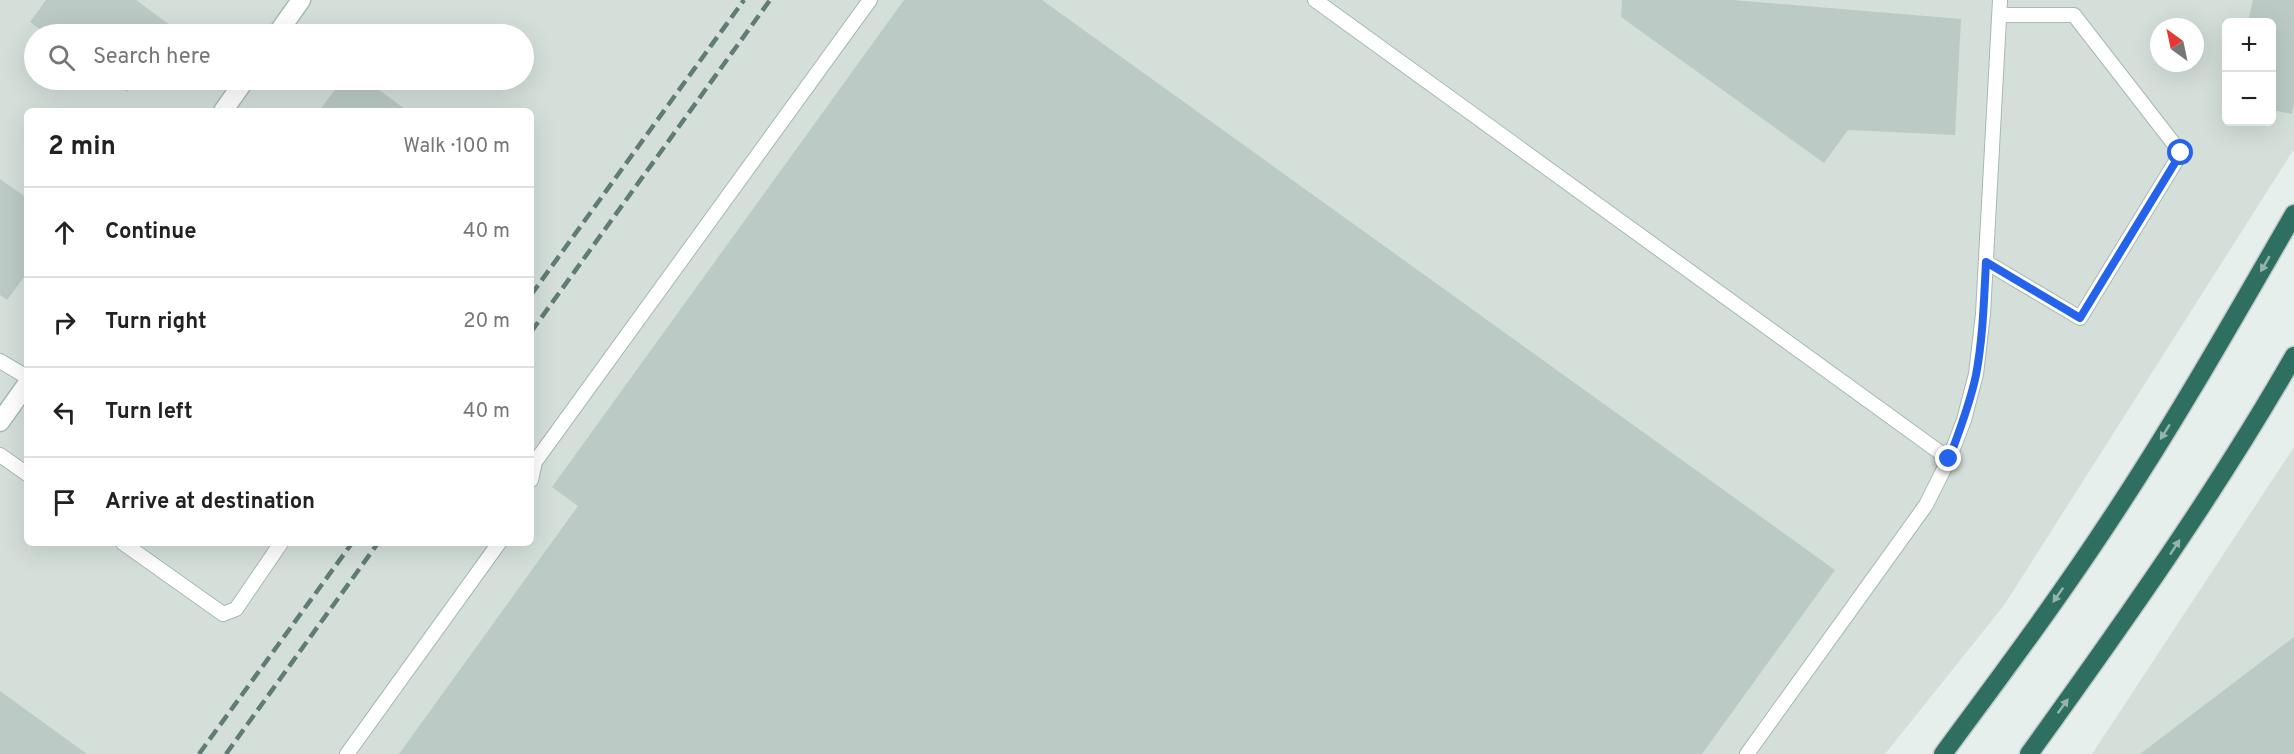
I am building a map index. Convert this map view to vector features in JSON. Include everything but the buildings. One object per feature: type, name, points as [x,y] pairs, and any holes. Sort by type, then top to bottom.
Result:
[{"type":"highway","points":[[1943,754],[2016,655],[2112,517],[2203,371],[2294,214]]},
{"type":"highway","points":[[2029,754],[2169,557],[2266,406],[2294,356]]},
{"type":"main road","points":[[284,24],[302,0]]},
{"type":"main road","points":[[225,108],[238,90]]},
{"type":"main road","points":[[0,422],[24,388]]},
{"type":"lane","points":[[534,466],[535,462],[870,0]]},
{"type":"lane","points":[[1315,0],[1949,459]]},
{"type":"lane","points":[[1747,754],[1926,505],[1949,459],[1964,420],[1976,375],[1983,314],[2000,0]]},
{"type":"lane","points":[[1986,262],[2080,318],[2181,153],[2074,15],[2000,15]]},
{"type":"lane","points":[[0,361],[24,375]]},
{"type":"lane","points":[[0,455],[24,472]]},
{"type":"lane","points":[[127,546],[223,614],[236,609],[279,546]]},
{"type":"lane","points":[[347,754],[497,546]]},
{"type":"shaded area","points":[[0,0],[2294,0],[2294,149],[2005,604],[1885,754],[0,754]]},
{"type":"shaded area","points":[[2294,447],[2294,754],[2092,754]]},
{"type":"railway","points":[[534,291],[744,0]]},
{"type":"railway","points":[[534,328],[770,0]]},
{"type":"railway","points":[[199,754],[350,546]]},
{"type":"railway","points":[[226,754],[376,546]]},
{"type":"route","points":[[1949,459],[1964,420],[1976,375],[1986,262],[2080,318],[2181,153]]}]
